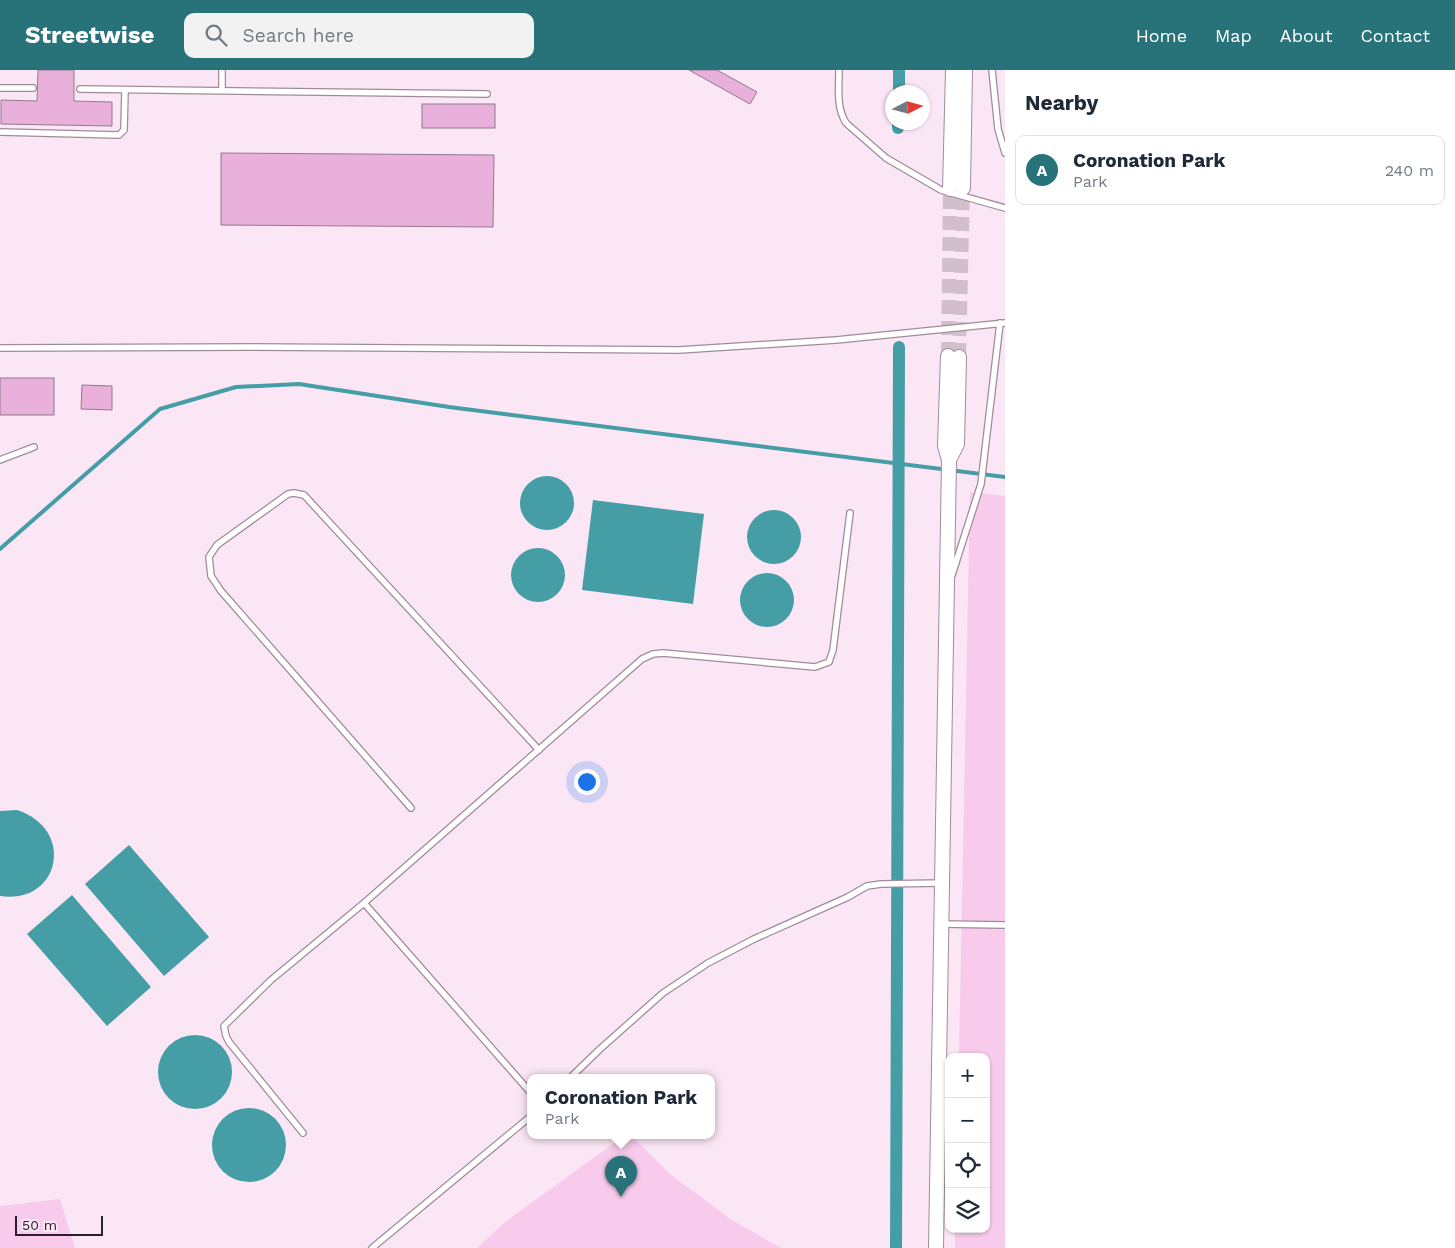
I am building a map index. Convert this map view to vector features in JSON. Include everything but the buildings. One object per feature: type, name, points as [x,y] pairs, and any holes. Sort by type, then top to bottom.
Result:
[{"type":"street","points":[[953,70],[957,189],[965,70]]},
{"type":"street","points":[[936,1248],[949,460],[945,446],[953,356]]},
{"type":"lane","points":[[222,70],[222,90]]},
{"type":"lane","points":[[839,70],[839,102],[842,117],[846,123],[886,158],[941,190],[1005,208]]},
{"type":"lane","points":[[992,70],[998,129],[1005,153]]},
{"type":"lane","points":[[0,88],[33,88]]},
{"type":"lane","points":[[80,89],[487,94]]},
{"type":"lane","points":[[0,132],[119,134],[124,130],[125,90]]},
{"type":"lane","points":[[0,348],[250,346],[679,350],[836,340],[1003,323],[981,484],[947,592]]},
{"type":"lane","points":[[0,460],[34,447]]},
{"type":"lane","points":[[411,808],[220,591],[211,576],[209,557],[217,545],[288,494],[304,495],[539,750]]},
{"type":"lane","points":[[303,1133],[229,1042],[224,1026],[271,980],[364,903],[642,660],[653,654],[815,667],[829,662],[833,650],[850,513]]},
{"type":"lane","points":[[574,1074],[663,993],[708,963],[754,939],[848,897],[867,886],[942,883]]},
{"type":"lane","points":[[364,903],[527,1088]]},
{"type":"lane","points":[[941,924],[1005,926]]},
{"type":"lane","points":[[372,1248],[527,1119]]},
{"type":"shaded area","points":[[970,492],[1005,496],[1005,1248],[955,1248],[955,1233],[990,1233],[990,1053],[959,1053]]},
{"type":"shaded area","points":[[620,1139],[635,1139],[671,1175],[732,1220],[781,1248],[477,1248],[505,1222]]},
{"type":"shaded area","points":[[60,1199],[75,1248],[0,1248],[0,1206]]},
{"type":"water","points":[[542,476],[552,476],[562,480],[570,488],[574,503],[570,518],[562,526],[552,530],[542,530],[532,526],[524,518],[520,508],[520,498],[524,488],[532,480]]},
{"type":"water","points":[[593,500],[704,514],[693,604],[582,590]]},
{"type":"water","points":[[769,510],[779,510],[789,514],[797,522],[801,537],[797,552],[789,560],[779,564],[769,564],[759,560],[751,552],[747,542],[747,532],[751,522],[759,514]]},
{"type":"water","points":[[533,548],[543,548],[553,552],[561,560],[565,575],[561,590],[553,598],[543,602],[533,602],[523,598],[515,590],[511,580],[511,570],[515,560],[523,552]]},
{"type":"water","points":[[762,573],[772,573],[782,577],[790,585],[794,600],[790,615],[782,623],[772,627],[762,627],[752,623],[744,615],[740,605],[740,595],[744,585],[752,577]]},
{"type":"water","points":[[17,810],[36,820],[48,833],[53,848],[53,864],[47,878],[36,889],[20,896],[0,896],[0,811]]},
{"type":"water","points":[[129,845],[209,937],[164,976],[85,884]]},
{"type":"water","points":[[72,895],[151,987],[107,1026],[27,934]]},
{"type":"water","points":[[195,1035],[209,1038],[221,1046],[229,1058],[232,1072],[229,1086],[221,1098],[209,1106],[195,1109],[181,1106],[169,1098],[161,1086],[158,1072],[161,1058],[169,1046],[181,1038]]},
{"type":"water","points":[[249,1108],[263,1111],[275,1119],[283,1131],[286,1145],[283,1159],[275,1171],[263,1179],[249,1182],[235,1179],[223,1171],[215,1159],[212,1145],[215,1131],[223,1119],[235,1111]]},
{"type":"waterway","points":[[899,70],[899,85]]},
{"type":"waterway","points":[[896,1248],[899,347]]},
{"type":"waterway","points":[[0,549],[160,409],[236,387],[299,384],[449,407],[1005,477]]},
{"type":"tunnel","points":[[959,357],[963,188]]},
{"type":"tunnel","points":[[948,356],[950,189]]},
{"type":"place","name":"Coronation Park","points":[[621,1197]]}]
